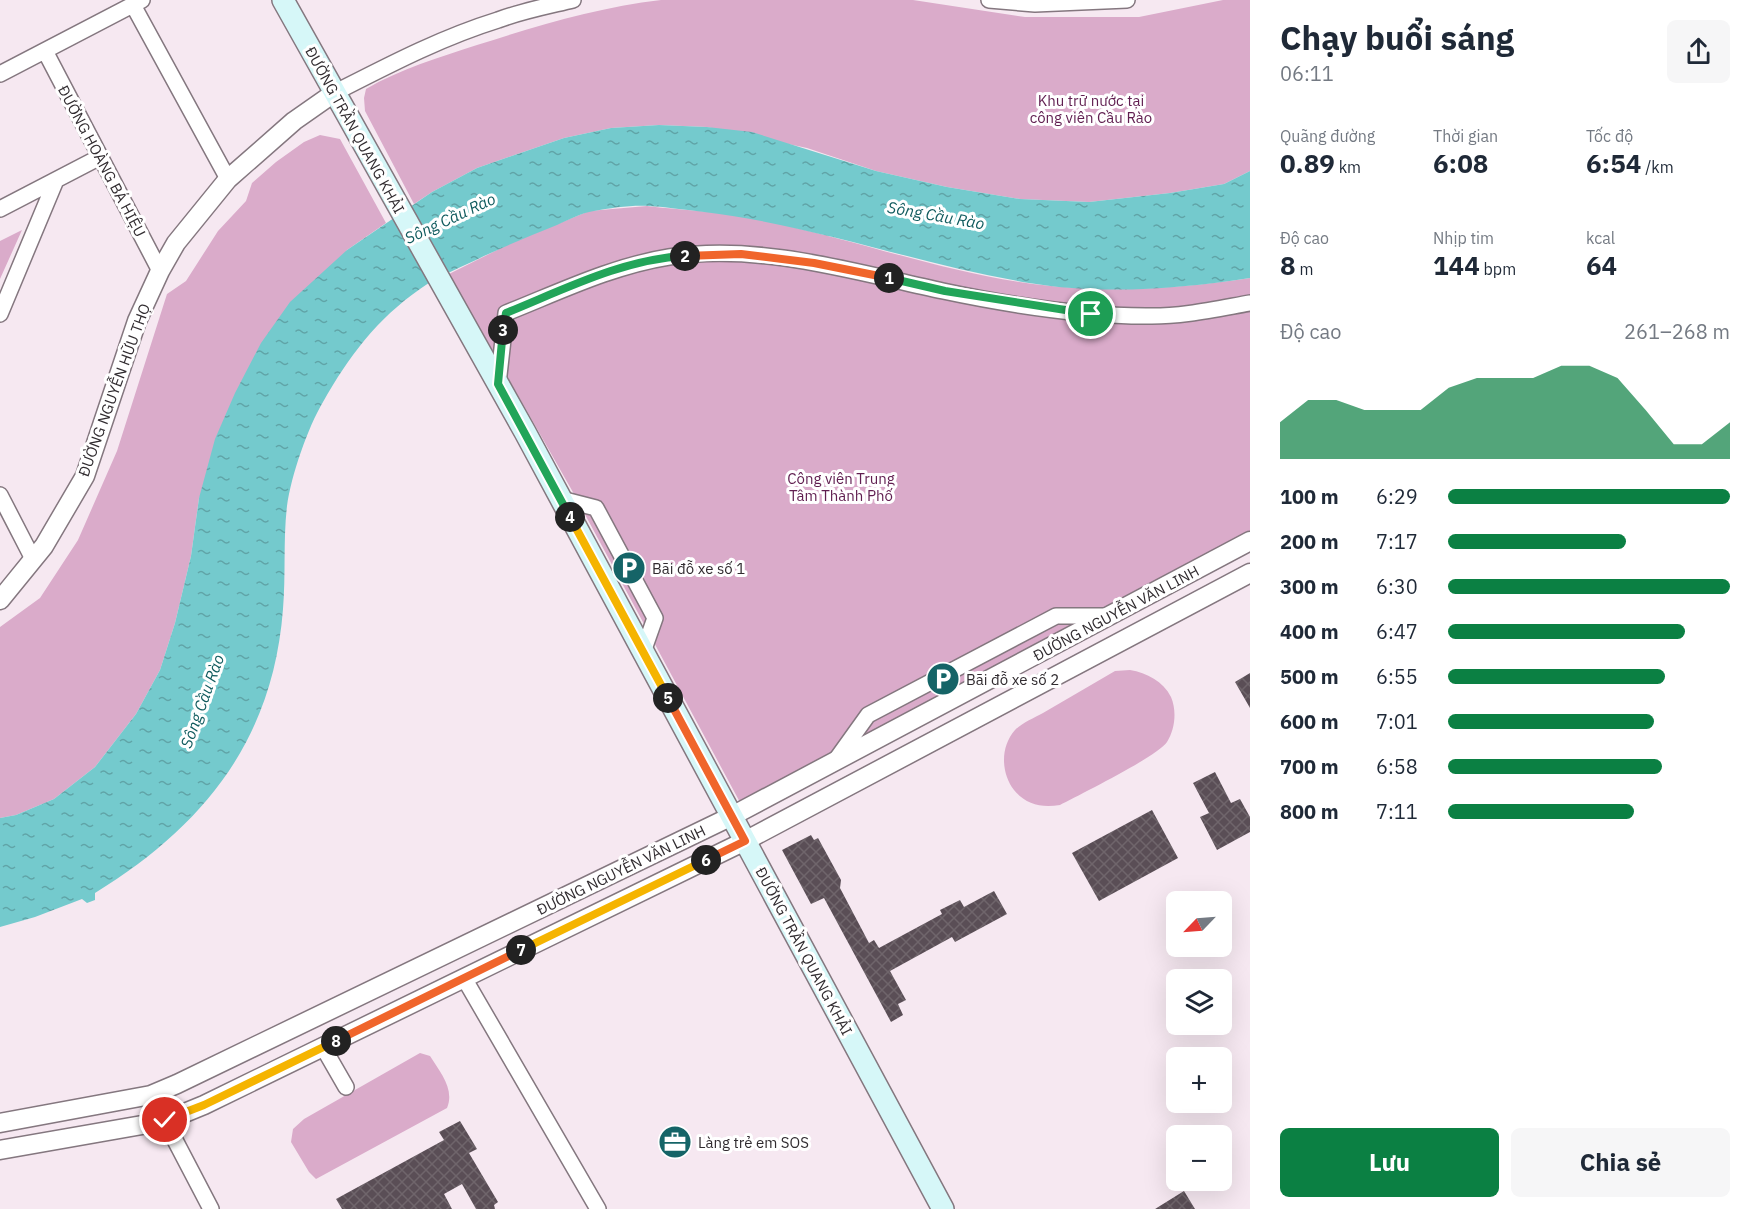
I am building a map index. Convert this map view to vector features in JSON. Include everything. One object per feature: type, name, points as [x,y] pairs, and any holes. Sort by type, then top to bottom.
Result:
[{"type":"main road","name":"ĐƯỜNG TRẦN QUANG KHẢI","points":[[283,0],[561,499],[943,1209]]},
{"type":"street","name":"ĐƯỜNG NGUYỄN HỮU THỌ","points":[[0,600],[44,546],[85,476],[137,321],[160,271],[176,243],[228,179],[294,121],[334,93],[400,59],[440,42],[498,20],[573,0]]},
{"type":"street","points":[[989,0],[1035,4],[1127,0]]},
{"type":"street","points":[[0,74],[137,2],[228,179]]},
{"type":"street","name":"ĐƯỜNG HOÀNG BÁ HIỆU","points":[[45,51],[160,271]]},
{"type":"street","points":[[0,209],[100,157]]},
{"type":"street","points":[[0,314],[56,180]]},
{"type":"street","points":[[498,384],[506,313],[624,268],[670,257],[741,254],[814,263],[945,291],[1091,314],[1148,317],[1207,311],[1250,303]]},
{"type":"street","points":[[0,495],[33,559]]},
{"type":"street","name":"ĐƯỜNG NGUYỄN VĂN LINH","points":[[0,1123],[151,1095],[177,1084],[732,816],[1250,541]]},
{"type":"street","name":"ĐƯỜNG NGUYỄN VĂN LINH","points":[[0,1150],[165,1120],[204,1105],[745,841],[1250,573]]},
{"type":"street","points":[[834,762],[868,715],[1056,616],[1110,616]]},
{"type":"street","points":[[464,978],[598,1209]]},
{"type":"street","points":[[323,1047],[346,1086]]},
{"type":"street","points":[[165,1120],[211,1209]]},
{"type":"green space","name":"Khu trữ nước tại công viên Cầu Rào","points":[[661,0],[913,0],[1025,17],[1139,17],[1223,0],[1250,0],[1250,171],[1224,184],[1170,193],[1089,202],[1020,199],[947,187],[876,171],[807,148],[707,127],[659,125],[611,128],[564,138],[477,168],[414,204],[365,111],[366,89],[420,64],[522,31],[591,12]]},
{"type":"green space","points":[[320,135],[340,139],[386,223],[347,250],[199,498],[191,556],[175,623],[160,670],[136,714],[95,767],[54,799],[16,815],[0,818],[0,627],[40,598],[78,540],[117,451],[167,294],[186,281],[218,231],[246,201],[252,183],[304,142]]},
{"type":"green space","name":"Công viên Trung Tâm Thành Phố","points":[[647,206],[746,217],[818,233],[961,271],[1033,284],[1115,289],[1196,285],[1250,278],[1250,544],[742,806],[574,494],[449,274],[511,243],[589,211]]},
{"type":"green space","points":[[22,230],[0,279],[0,241]]},
{"type":"green space","points":[[1130,670],[1154,679],[1168,691],[1174,708],[1174,720],[1167,742],[1134,765],[1060,805],[1035,804],[1019,795],[1007,776],[1004,760],[1007,744],[1015,730],[1115,671]]},
{"type":"green space","points":[[420,1053],[430,1056],[442,1074],[448,1087],[447,1108],[316,1179],[309,1172],[291,1142],[293,1129],[304,1119]]},
{"type":"water","name":"Sông Cầu Rào","points":[[659,125],[752,132],[876,171],[947,187],[1020,199],[1089,202],[1170,193],[1224,184],[1250,171],[1250,278],[1168,288],[1112,290],[1057,287],[948,266],[786,226],[656,206],[628,206],[579,215],[443,275],[405,301],[377,326],[354,354],[317,412],[296,467],[287,506],[283,609],[277,656],[265,699],[248,739],[226,775],[200,808],[169,839],[134,867],[95,893],[95,900],[87,903],[82,899],[35,917],[0,927],[0,818],[16,815],[54,799],[95,767],[136,714],[160,670],[175,623],[191,556],[199,498],[215,439],[235,393],[261,343],[290,302],[347,250],[432,192],[477,168],[564,138],[611,128]]},
{"type":"building","points":[[1250,673],[1250,708],[1235,682]]},
{"type":"building","points":[[1215,772],[1231,803],[1240,799],[1250,817],[1250,832],[1217,850],[1200,817],[1209,813],[1193,783]]},
{"type":"building","points":[[1152,810],[1178,858],[1099,901],[1072,853]]},
{"type":"building","points":[[811,835],[814,840],[818,838],[841,880],[840,888],[869,943],[874,940],[879,948],[942,914],[940,910],[960,900],[964,907],[994,891],[1007,914],[955,942],[952,937],[890,971],[906,1000],[898,1004],[903,1015],[891,1022],[824,898],[811,904],[782,850]]},
{"type":"building","points":[[460,1121],[477,1149],[469,1153],[498,1202],[494,1205],[495,1209],[476,1209],[462,1184],[444,1194],[452,1209],[342,1209],[336,1199],[444,1140],[439,1132]]},
{"type":"building","points":[[1184,1191],[1195,1209],[1155,1209]]},
{"type":"place","name":"Bãi đỗ xe số 1","points":[[629,568]]},
{"type":"place","name":"Bãi đỗ xe số 2","points":[[943,679]]},
{"type":"place","name":"Làng trẻ em SOS","points":[[675,1142]]},
{"type":"route","points":[[165,1120],[204,1105],[745,841],[498,384],[506,313],[624,268],[670,257],[741,254],[814,263],[945,291],[1091,314]]}]
